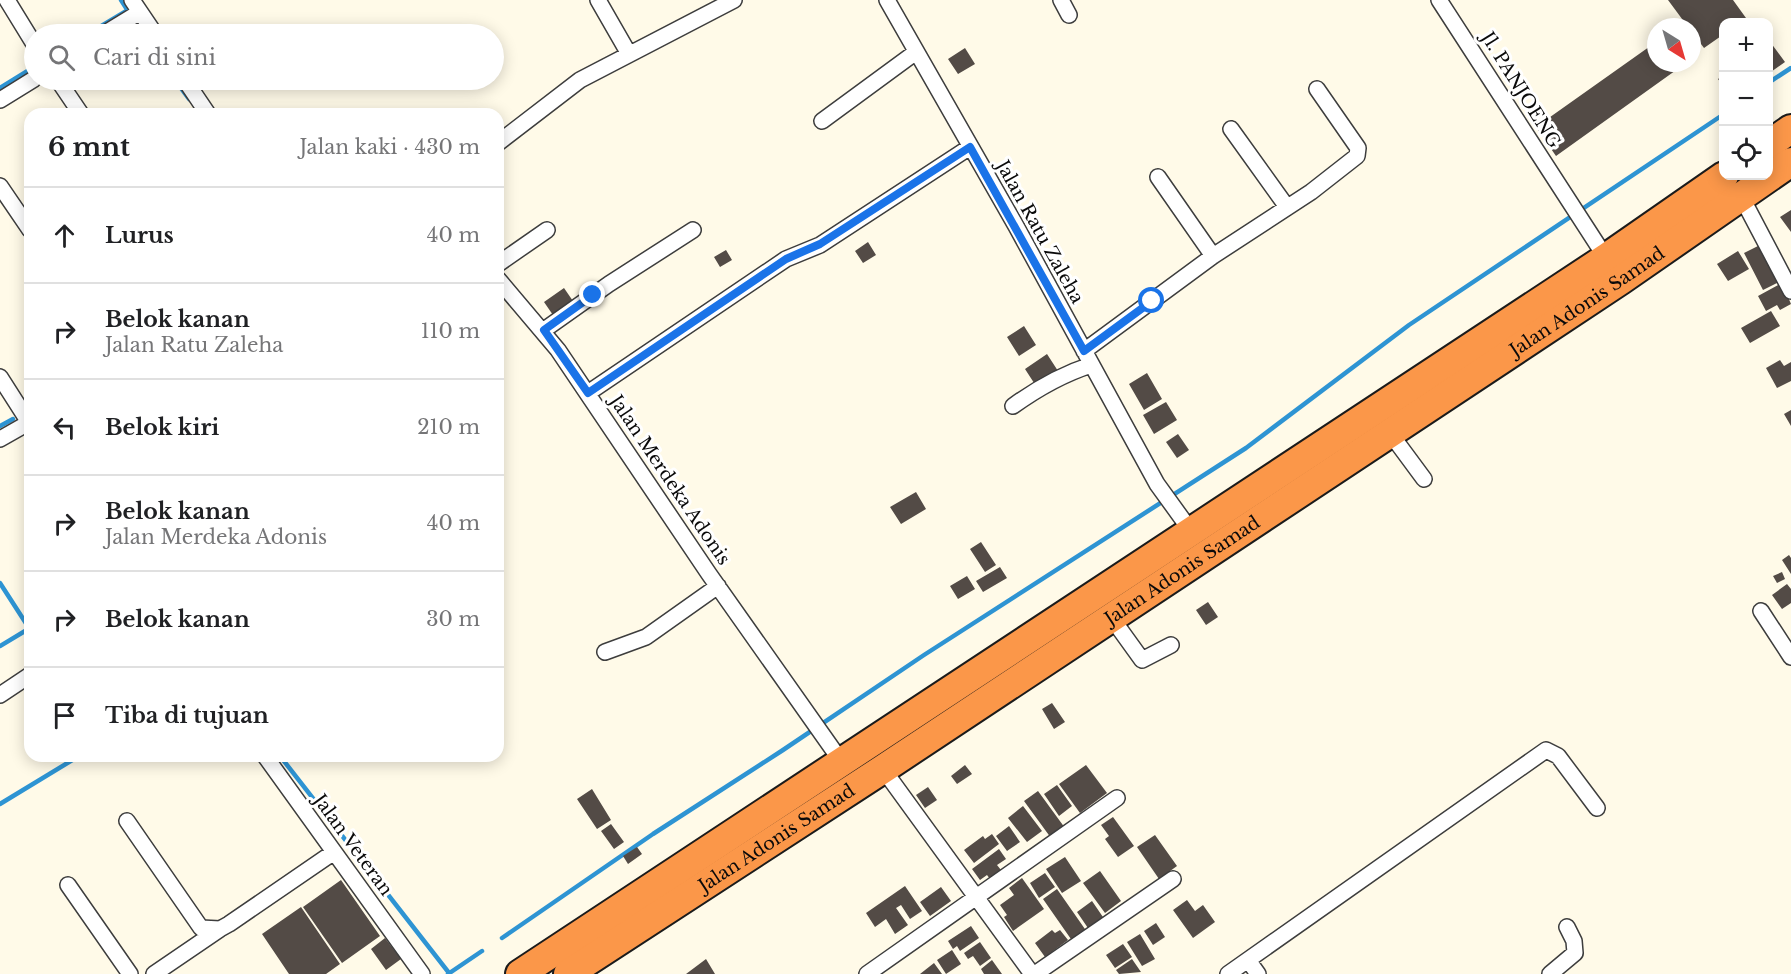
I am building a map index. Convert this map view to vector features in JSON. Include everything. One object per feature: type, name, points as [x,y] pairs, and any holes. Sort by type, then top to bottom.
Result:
[{"type":"highway","points":[[1773,142],[1791,129]]},
{"type":"highway","name":"Jalan Adonis Samad","points":[[568,974],[750,838],[883,769],[1390,433],[1613,269],[1732,185],[1791,162]]},
{"type":"highway","points":[[520,974],[750,838],[834,751],[1185,522],[1613,269]]},
{"type":"street","points":[[7,0],[24,28]]},
{"type":"street","points":[[598,0],[629,54]]},
{"type":"street","points":[[504,138],[580,80],[734,0]]},
{"type":"street","name":"Jalan Ratu Zaleha","points":[[887,0],[1157,484],[1185,522]]},
{"type":"street","points":[[1061,0],[1069,15]]},
{"type":"street","name":"Jl. PANJOENG","points":[[1439,0],[1613,269]]},
{"type":"street","points":[[115,24],[136,6],[148,24]]},
{"type":"street","points":[[822,122],[916,52]]},
{"type":"street","points":[[0,100],[24,85]]},
{"type":"street","points":[[1013,405],[1073,370],[1213,256],[1348,166],[1357,156],[1358,148],[1317,89]]},
{"type":"street","points":[[65,90],[77,108]]},
{"type":"street","points":[[192,90],[204,108]]},
{"type":"street","points":[[1231,129],[1287,207]]},
{"type":"street","points":[[588,393],[786,259],[820,244],[970,147]]},
{"type":"street","points":[[1158,177],[1213,256]]},
{"type":"street","points":[[1732,185],[1791,291]]},
{"type":"street","points":[[0,186],[24,221]]},
{"type":"street","points":[[504,260],[547,230]]},
{"type":"street","points":[[544,330],[609,284],[693,230]]},
{"type":"street","name":"Jalan Merdeka Adonis","points":[[504,286],[544,330],[718,586],[834,751]]},
{"type":"street","points":[[0,377],[24,414]]},
{"type":"street","points":[[0,439],[24,426]]},
{"type":"street","points":[[1390,433],[1424,479]]},
{"type":"street","points":[[605,652],[646,637],[718,586]]},
{"type":"street","points":[[1761,611],[1791,657]]},
{"type":"street","points":[[1111,617],[1142,660],[1171,645]]},
{"type":"street","points":[[0,695],[24,679]]},
{"type":"street","points":[[1228,974],[1546,750],[1558,756],[1596,808]]},
{"type":"street","name":"Jalan Veteran","points":[[269,762],[422,974]]},
{"type":"street","points":[[883,769],[1034,974],[1173,879]]},
{"type":"street","points":[[867,974],[1117,798]]},
{"type":"street","points":[[127,821],[201,928],[220,929]]},
{"type":"street","points":[[154,974],[334,852]]},
{"type":"street","points":[[68,885],[130,974]]},
{"type":"street","points":[[1550,974],[1575,954],[1574,941],[1568,927]]},
{"type":"street","points":[[1248,960],[1258,974]]},
{"type":"building","points":[[1668,0],[1733,0],[1746,18],[1719,18],[1719,38],[1704,48],[1701,44],[1701,18],[1681,18]]},
{"type":"building","points":[[1773,46],[1785,62],[1773,70]]},
{"type":"building","points":[[965,48],[975,64],[958,74],[948,59]]},
{"type":"building","points":[[1647,48],[1647,72],[1673,72],[1556,156],[1536,127]]},
{"type":"building","points":[[1791,210],[1791,232],[1780,217]]},
{"type":"building","points":[[868,242],[876,255],[863,263],[855,251]]},
{"type":"building","points":[[1762,244],[1781,281],[1763,290],[1744,253]]},
{"type":"building","points":[[726,250],[732,260],[720,267],[714,257]]},
{"type":"building","points":[[1738,251],[1749,269],[1728,281],[1717,264]]},
{"type":"building","points":[[1782,283],[1791,304],[1780,310],[1777,305],[1766,311],[1758,296]]},
{"type":"building","points":[[564,288],[575,304],[555,318],[544,302]]},
{"type":"building","points":[[1771,311],[1780,326],[1750,343],[1741,328]]},
{"type":"building","points":[[1024,326],[1036,345],[1019,356],[1007,337]]},
{"type":"building","points":[[1047,354],[1058,371],[1036,386],[1025,369]]},
{"type":"building","points":[[1780,360],[1784,366],[1791,362],[1791,381],[1777,388],[1766,368]]},
{"type":"building","points":[[1147,373],[1162,399],[1144,410],[1129,384]]},
{"type":"building","points":[[1166,402],[1177,420],[1154,434],[1143,415]]},
{"type":"building","points":[[1791,410],[1791,426],[1784,414]]},
{"type":"building","points":[[1178,434],[1189,450],[1177,458],[1166,442]]},
{"type":"building","points":[[916,492],[926,509],[901,524],[890,507]]},
{"type":"building","points":[[981,542],[996,565],[985,572],[970,549]]},
{"type":"building","points":[[1789,555],[1791,558],[1791,574],[1782,560]]},
{"type":"building","points":[[1000,567],[1007,578],[983,592],[976,581]]},
{"type":"building","points":[[1782,572],[1785,579],[1777,583],[1773,576]]},
{"type":"building","points":[[967,576],[975,589],[958,599],[950,586]]},
{"type":"building","points":[[1787,584],[1791,589],[1791,603],[1782,609],[1772,595]]},
{"type":"building","points":[[1208,602],[1218,617],[1206,625],[1196,610]]},
{"type":"building","points":[[1052,703],[1065,722],[1054,729],[1042,709]]},
{"type":"building","points":[[965,765],[972,774],[957,784],[951,776]]},
{"type":"building","points":[[1086,765],[1107,793],[1080,813],[1059,784]]},
{"type":"building","points":[[1057,785],[1072,806],[1059,816],[1044,794]]},
{"type":"building","points":[[928,787],[937,800],[925,808],[916,795]]},
{"type":"building","points":[[592,789],[611,820],[597,829],[577,799]]},
{"type":"building","points":[[1038,791],[1065,828],[1051,838],[1024,801]]},
{"type":"building","points":[[1023,806],[1042,831],[1027,842],[1008,818]]},
{"type":"building","points":[[1113,817],[1134,846],[1118,857],[1105,839],[1109,836],[1101,825]]},
{"type":"building","points":[[611,824],[624,842],[614,849],[601,831]]},
{"type":"building","points":[[1009,826],[1020,842],[1007,851],[996,836]]},
{"type":"building","points":[[992,834],[999,844],[974,863],[964,850],[983,836],[985,839]]},
{"type":"building","points":[[1155,835],[1177,866],[1159,879],[1137,847]]},
{"type":"building","points":[[637,847],[642,854],[628,864],[623,856]]},
{"type":"building","points":[[999,849],[1006,859],[997,865],[1001,870],[990,879],[987,875],[980,880],[972,869]]},
{"type":"building","points":[[1065,857],[1081,881],[1062,893],[1046,869]]},
{"type":"building","points":[[1100,871],[1121,901],[1105,913],[1083,883]]},
{"type":"building","points":[[1045,873],[1055,887],[1039,898],[1030,883]]},
{"type":"building","points":[[1022,878],[1044,909],[1013,931],[1000,905],[1014,895],[1009,888]]},
{"type":"building","points":[[341,880],[380,936],[342,963],[303,907]]},
{"type":"building","points":[[905,886],[922,911],[910,919],[901,905],[896,908],[908,925],[895,934],[886,919],[875,927],[866,913]]},
{"type":"building","points":[[941,887],[951,901],[930,916],[920,902]]},
{"type":"building","points":[[1057,889],[1087,932],[1073,942],[1043,899]]},
{"type":"building","points":[[1187,900],[1195,911],[1203,905],[1215,922],[1193,938],[1173,910]]},
{"type":"building","points":[[1092,901],[1105,920],[1090,931],[1077,912]]},
{"type":"building","points":[[301,907],[340,964],[326,974],[289,974],[262,934]]},
{"type":"building","points":[[1156,923],[1165,937],[1153,945],[1144,931]]},
{"type":"building","points":[[971,926],[979,938],[960,951],[957,946],[953,949],[948,941]]},
{"type":"building","points":[[1052,930],[1055,933],[1060,930],[1068,940],[1045,957],[1035,943]]},
{"type":"building","points":[[1140,934],[1155,959],[1142,966],[1127,942]]},
{"type":"building","points":[[385,938],[401,959],[386,970],[371,949]]},
{"type":"building","points":[[980,942],[991,958],[980,966],[973,956],[968,959],[964,953]]},
{"type":"building","points":[[1123,944],[1132,957],[1115,968],[1106,955]]},
{"type":"building","points":[[952,950],[961,964],[946,974],[937,960]]},
{"type":"building","points":[[706,959],[715,974],[686,974]]},
{"type":"building","points":[[1132,959],[1141,972],[1119,974],[1116,970]]},
{"type":"building","points":[[992,960],[1002,974],[984,974],[981,969]]},
{"type":"building","points":[[934,963],[942,974],[920,974]]},
{"type":"waterway","points":[[121,0],[128,11]]},
{"type":"waterway","points":[[105,24],[128,10]]},
{"type":"waterway","points":[[1773,80],[1791,68]]},
{"type":"waterway","points":[[0,88],[24,73]]},
{"type":"waterway","points":[[182,90],[189,99]]},
{"type":"waterway","points":[[502,938],[653,834],[924,655],[1246,448],[1409,325],[1719,117]]},
{"type":"waterway","points":[[0,426],[13,419]]},
{"type":"waterway","points":[[0,583],[24,620]]},
{"type":"waterway","points":[[0,646],[24,632]]},
{"type":"waterway","points":[[0,804],[69,762]]},
{"type":"waterway","points":[[285,762],[449,973]]},
{"type":"waterway","points":[[448,974],[482,951]]},
{"type":"route","points":[[593,295],[544,330],[588,393],[786,259],[812,249],[970,147],[1084,351],[1152,301]]}]
